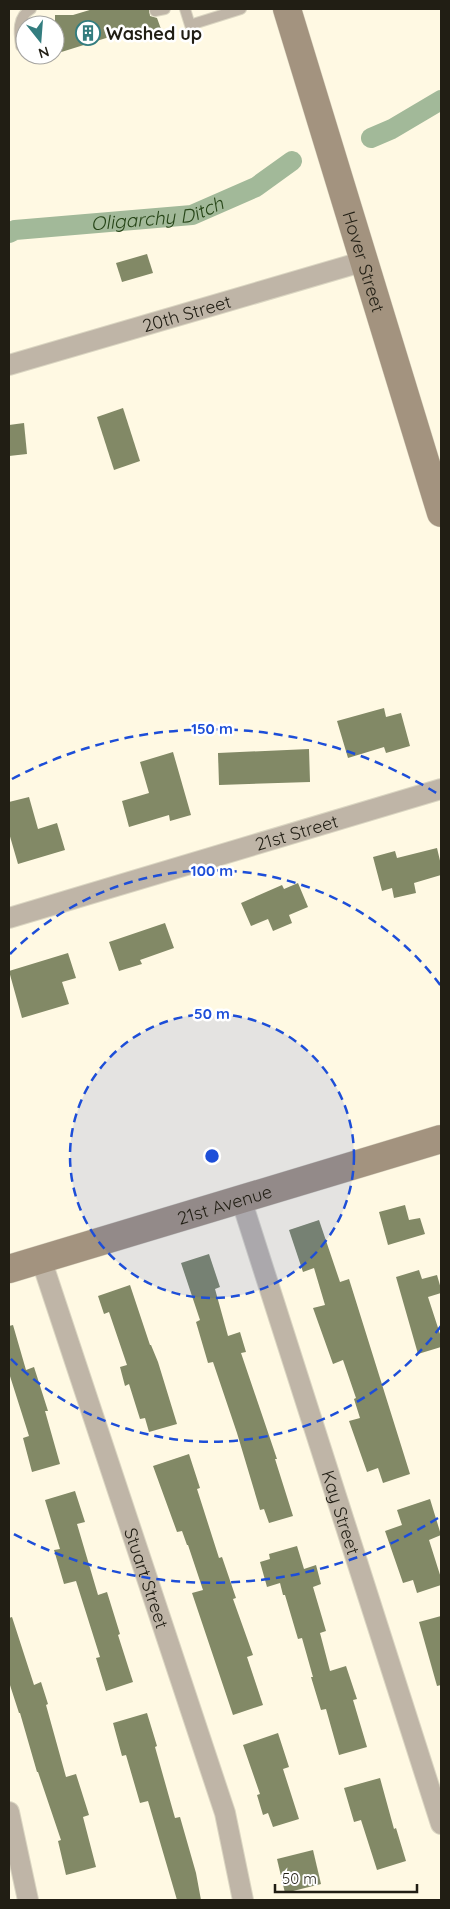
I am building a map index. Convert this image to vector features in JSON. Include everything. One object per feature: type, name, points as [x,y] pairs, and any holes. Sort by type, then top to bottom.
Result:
[{"type":"main road","name":"Hover Street","points":[[287,9],[441,513]]},
{"type":"main road","name":"21st Avenue","points":[[9,1268],[241,1199],[440,1144]]},
{"type":"street","name":"20th Street","points":[[9,365],[365,261]]},
{"type":"street","name":"21st Street","points":[[9,918],[441,789]]},
{"type":"street","name":"Kay Street","points":[[241,1199],[441,1824]]},
{"type":"street","name":"Stuart Street","points":[[41,1259],[224,1813],[243,1900]]},
{"type":"street","points":[[9,1812],[28,1900]]},
{"type":"lane","points":[[185,9],[190,25],[241,9]]},
{"type":"building","name":"Washed up","points":[[93,9],[149,9],[150,16],[157,18],[161,29],[138,36],[135,29],[65,51],[65,15],[73,15]]},
{"type":"building","points":[[147,254],[153,273],[122,282],[116,263]]},
{"type":"building","points":[[123,408],[140,461],[114,470],[97,417]]},
{"type":"building","points":[[24,423],[27,454],[9,456],[9,425]]},
{"type":"building","points":[[384,708],[386,717],[401,713],[410,746],[386,753],[384,747],[348,758],[337,721]]},
{"type":"building","points":[[309,749],[310,782],[219,785],[218,753]]},
{"type":"building","points":[[173,752],[191,815],[170,821],[169,815],[129,827],[122,801],[149,793],[140,762]]},
{"type":"building","points":[[29,797],[38,829],[57,823],[65,850],[18,864],[9,833],[9,802]]},
{"type":"building","points":[[437,848],[441,875],[414,883],[416,893],[394,898],[392,888],[382,891],[373,857],[395,851],[397,858]]},
{"type":"building","points":[[298,883],[308,907],[289,915],[292,923],[273,931],[268,919],[251,926],[241,903],[282,885],[284,889]]},
{"type":"building","points":[[165,923],[174,948],[140,960],[142,964],[119,971],[109,942]]},
{"type":"building","points":[[68,953],[76,978],[62,982],[69,1004],[22,1018],[9,971]]},
{"type":"building","points":[[405,1205],[409,1220],[420,1218],[425,1234],[388,1245],[379,1212]]},
{"type":"building","points":[[319,1220],[340,1282],[349,1279],[410,1474],[383,1483],[378,1468],[367,1472],[349,1421],[360,1418],[354,1399],[356,1398],[343,1360],[333,1364],[313,1308],[325,1305],[314,1268],[303,1272],[289,1230]]},
{"type":"building","points":[[209,1254],[220,1287],[215,1289],[228,1336],[240,1332],[246,1352],[241,1353],[277,1459],[275,1459],[293,1516],[269,1523],[264,1509],[260,1510],[213,1362],[208,1363],[196,1322],[200,1320],[181,1263]]},
{"type":"building","points":[[419,1270],[422,1279],[437,1275],[441,1289],[441,1293],[428,1297],[441,1337],[441,1347],[418,1354],[396,1277]]},
{"type":"building","points":[[130,1285],[150,1345],[158,1362],[177,1424],[149,1432],[145,1418],[140,1419],[129,1384],[125,1386],[120,1367],[127,1365],[109,1312],[104,1314],[98,1296]]},
{"type":"building","points":[[13,1325],[26,1370],[34,1367],[48,1411],[45,1411],[60,1464],[32,1472],[23,1438],[29,1436],[9,1373],[9,1326]]},
{"type":"building","points":[[189,1454],[200,1488],[197,1489],[219,1558],[222,1557],[236,1598],[233,1599],[253,1655],[247,1657],[263,1705],[233,1715],[192,1593],[203,1590],[188,1545],[182,1531],[177,1532],[153,1466]]},
{"type":"building","points":[[75,1491],[85,1522],[77,1524],[98,1595],[107,1592],[133,1682],[106,1691],[96,1658],[100,1657],[76,1581],[64,1584],[54,1550],[60,1549],[45,1500]]},
{"type":"building","points":[[430,1499],[441,1535],[429,1540],[441,1578],[441,1585],[417,1593],[413,1580],[403,1583],[385,1531],[402,1525],[397,1510]]},
{"type":"building","points":[[297,1546],[304,1569],[316,1565],[321,1584],[313,1587],[326,1631],[320,1633],[330,1671],[346,1666],[357,1699],[353,1700],[367,1747],[339,1755],[326,1709],[321,1710],[302,1638],[298,1639],[285,1595],[283,1595],[280,1583],[267,1587],[260,1562],[270,1559],[269,1554]]},
{"type":"building","points":[[441,1616],[441,1685],[437,1686],[419,1622]]},
{"type":"building","points":[[12,1617],[34,1685],[41,1682],[66,1777],[76,1774],[89,1815],[83,1817],[96,1867],[66,1875],[58,1841],[61,1840],[37,1772],[9,1682],[9,1618]]},
{"type":"building","points":[[147,1713],[175,1818],[180,1817],[196,1873],[201,1900],[177,1900],[148,1801],[140,1803],[126,1755],[122,1756],[113,1723]]},
{"type":"building","points":[[278,1733],[289,1767],[283,1769],[299,1819],[273,1827],[268,1813],[263,1815],[257,1795],[260,1794],[243,1745]]},
{"type":"building","points":[[380,1778],[394,1829],[396,1828],[406,1861],[377,1870],[361,1820],[354,1822],[344,1788]]},
{"type":"building","points":[[313,1850],[321,1884],[285,1893],[277,1859]]},
{"type":"waterway","name":"Oligarchy Ditch","points":[[371,138],[392,129],[441,100]]},
{"type":"waterway","name":"Oligarchy Ditch","points":[[9,233],[15,230],[192,215],[256,187],[292,161]]},
{"type":"place","name":"Washed up","points":[[88,33]]}]
